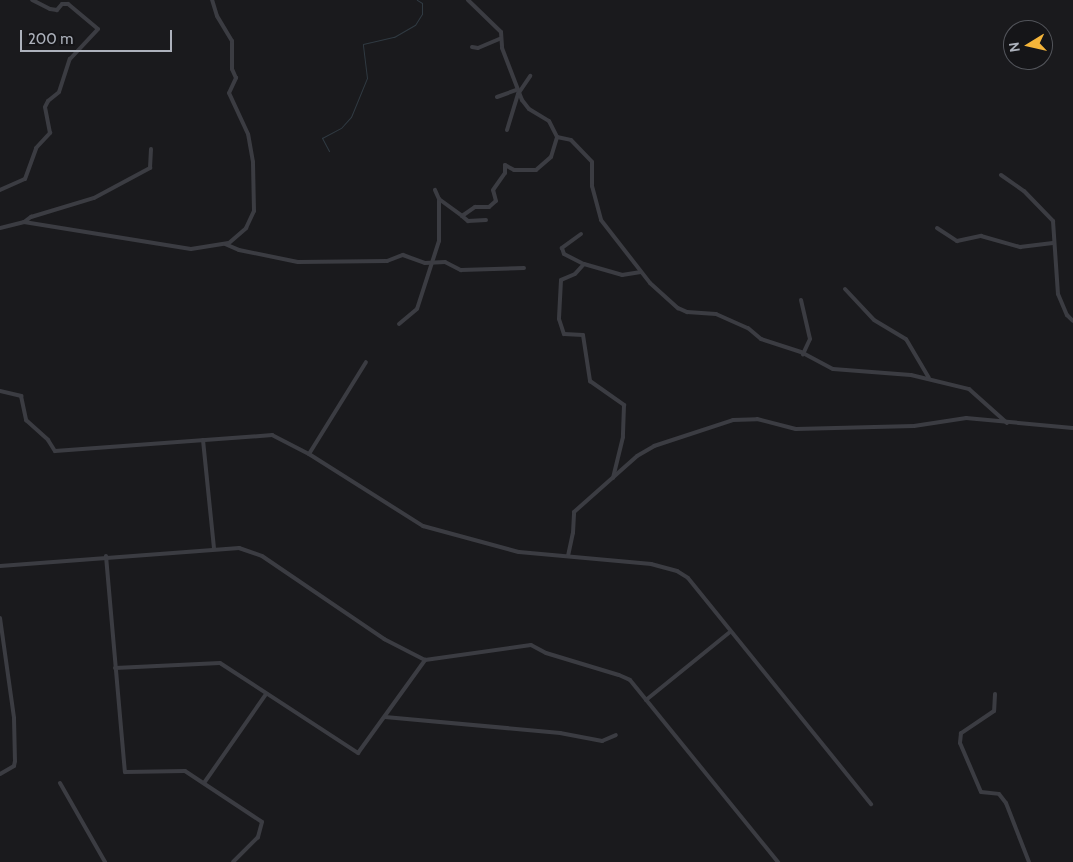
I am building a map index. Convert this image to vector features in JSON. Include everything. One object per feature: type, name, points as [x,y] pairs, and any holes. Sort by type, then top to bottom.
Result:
[{"type":"street","points":[[0,190],[25,179],[36,148],[50,133],[45,107],[48,101],[59,92],[70,59],[98,29],[68,4],[62,4],[57,10],[50,9],[32,0]]},
{"type":"street","points":[[24,222],[179,248],[203,249],[234,240],[250,223],[254,211],[255,184],[248,134],[229,94],[236,78],[232,69],[232,41],[217,16],[212,0]]},
{"type":"street","points":[[462,216],[468,209],[488,207],[494,203],[493,190],[505,173],[505,165],[522,171],[541,167],[551,157],[557,137],[549,121],[529,108],[517,92],[501,38],[501,32],[491,19],[475,10],[468,0]]},
{"type":"street","points":[[472,47],[478,48],[501,38]]},
{"type":"street","points":[[507,130],[517,92],[530,76]]},
{"type":"street","points":[[497,97],[517,92]]},
{"type":"street","points":[[557,137],[571,140],[590,160],[592,186],[601,220],[641,272],[682,310],[716,314],[748,328],[761,339],[804,354],[833,369],[929,378],[974,391],[1007,423]]},
{"type":"street","points":[[0,228],[24,222],[31,217],[94,198],[150,168],[151,149]]},
{"type":"street","points":[[1001,175],[1050,216],[1054,225],[1053,243],[1058,294],[1067,315],[1073,321]]},
{"type":"street","points":[[435,190],[439,199],[468,221],[486,220]]},
{"type":"street","points":[[399,324],[417,309],[441,229],[437,218],[439,199]]},
{"type":"street","points":[[937,228],[957,241],[981,236],[1020,247],[1053,243]]},
{"type":"street","points":[[580,234],[562,248],[564,254],[584,264],[622,275],[641,272]]},
{"type":"street","points":[[225,244],[239,250],[298,262],[387,261],[403,254],[425,263],[432,261],[445,262],[461,270],[524,268]]},
{"type":"street","points":[[584,264],[575,274],[561,280],[559,319],[564,334],[583,335],[590,381],[624,406],[623,437],[613,478]]},
{"type":"street","points":[[845,289],[874,320],[906,339],[929,378]]},
{"type":"street","points":[[801,300],[810,339],[804,354]]},
{"type":"street","points":[[310,454],[366,362]]},
{"type":"street","points":[[0,391],[21,396],[26,420],[48,440],[54,451],[272,435],[310,454],[423,526],[497,548],[651,564],[678,570],[688,578],[730,632],[872,804]]},
{"type":"street","points":[[568,556],[574,533],[574,512],[637,456],[654,446],[744,418],[796,429],[914,426],[954,419],[1073,428]]},
{"type":"street","points":[[203,440],[214,548]]},
{"type":"street","points":[[0,566],[232,547],[254,552],[384,638],[425,660],[531,645],[546,653],[626,677],[778,862]]},
{"type":"street","points":[[106,556],[125,772],[181,770],[204,783],[264,826],[258,836],[233,862]]},
{"type":"street","points":[[0,618],[14,718],[15,761],[14,766],[0,774]]},
{"type":"street","points":[[646,700],[730,632]]},
{"type":"street","points":[[115,668],[220,663],[358,753],[425,660]]},
{"type":"street","points":[[204,783],[266,694]]},
{"type":"street","points":[[995,694],[994,711],[961,733],[960,743],[980,792],[1000,794],[1006,803],[1029,862]]},
{"type":"street","points":[[385,717],[560,733],[602,742],[616,735]]},
{"type":"street","points":[[60,783],[105,862]]},
{"type":"waterway","points":[[329,151],[322,138],[341,128],[351,117],[367,78],[363,44],[394,37],[415,25],[422,14],[422,3],[417,0]]}]
